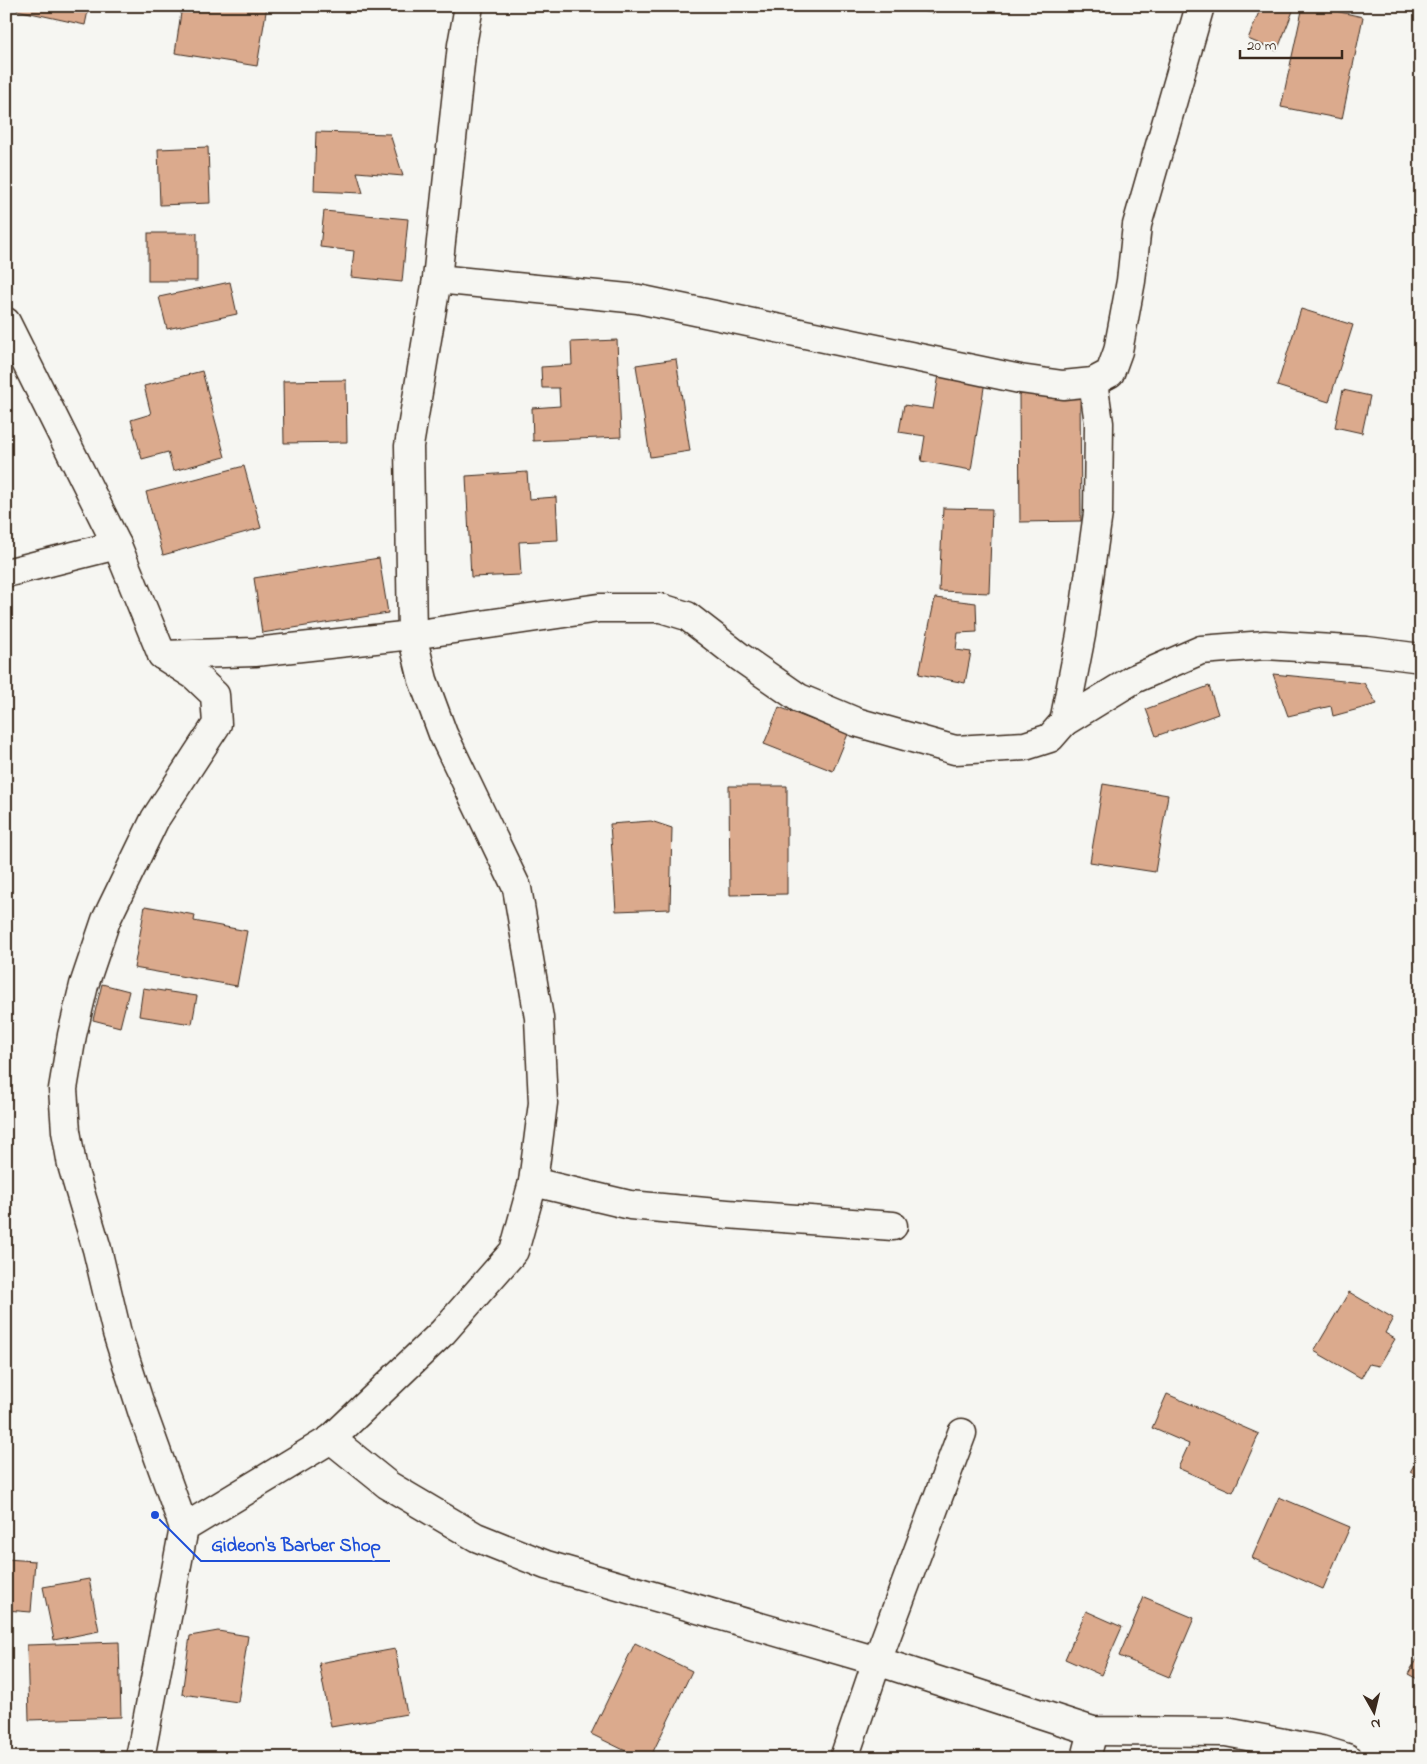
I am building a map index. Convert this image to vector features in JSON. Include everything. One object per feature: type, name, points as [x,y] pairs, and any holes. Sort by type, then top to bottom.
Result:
[{"type":"street","points":[[184,1528],[331,1439],[443,1332],[514,1251],[533,1182],[543,1103],[539,1018],[517,888],[443,734],[423,680],[412,635],[409,446],[437,279],[462,45],[469,6]]},
{"type":"street","points":[[437,279],[638,299],[1020,379],[1062,385],[1093,382],[1110,373],[1118,351],[1131,281],[1137,225],[1200,6]]},
{"type":"street","points":[[6,323],[117,545],[162,655],[195,676],[215,695],[216,724],[155,819],[106,920],[84,985],[72,1035],[63,1090],[66,1130],[72,1165],[97,1249],[117,1333],[143,1414],[184,1528],[140,1758]]},
{"type":"street","points":[[1064,722],[1081,635],[1098,513],[1099,423],[1093,382]]},
{"type":"street","points":[[6,573],[117,545]]},
{"type":"street","points":[[162,655],[256,652],[412,635],[599,608],[661,608],[687,616],[740,657],[800,698],[856,722],[955,750],[1025,746],[1050,738],[1064,722],[1134,679],[1201,650],[1265,645],[1367,650],[1421,658]]},
{"type":"street","points":[[533,1182],[630,1205],[893,1226]]},
{"type":"street","points":[[844,1758],[877,1661],[962,1433]]},
{"type":"street","points":[[331,1439],[388,1485],[476,1538],[546,1565],[877,1661],[1093,1731],[1226,1732],[1321,1750],[1347,1758]]},
{"type":"street","points":[[1086,1758],[1093,1731]]},
{"type":"building","points":[[17,6],[89,6],[85,25],[17,10]]},
{"type":"building","points":[[182,6],[267,6],[257,66],[175,53]]},
{"type":"building","points":[[885,6],[934,6],[933,13]]},
{"type":"building","points":[[1258,6],[1295,6],[1277,51],[1248,39],[1261,7]]},
{"type":"building","points":[[1303,6],[1312,6],[1363,17],[1342,119],[1281,107]]},
{"type":"building","points":[[316,132],[390,134],[403,176],[357,172],[363,193],[314,191]]},
{"type":"building","points":[[208,147],[210,203],[160,205],[158,149]]},
{"type":"building","points":[[324,211],[408,219],[402,282],[351,277],[354,251],[320,247]]},
{"type":"building","points":[[148,233],[197,233],[197,281],[148,281]]},
{"type":"building","points":[[230,282],[237,314],[167,329],[159,297]]},
{"type":"building","points":[[1301,309],[1353,325],[1329,402],[1277,386]]},
{"type":"building","points":[[617,340],[621,437],[533,441],[532,408],[560,406],[559,388],[542,388],[541,367],[572,365],[571,342]]},
{"type":"building","points":[[676,359],[690,451],[650,457],[636,365]]},
{"type":"building","points":[[202,371],[225,457],[173,471],[168,452],[142,459],[131,420],[151,414],[144,386]]},
{"type":"building","points":[[939,375],[985,381],[971,470],[921,461],[925,436],[899,432],[904,405],[933,409]]},
{"type":"building","points":[[346,380],[347,442],[284,443],[283,381]]},
{"type":"building","points":[[1343,390],[1370,396],[1362,433],[1335,427]]},
{"type":"building","points":[[1080,393],[1081,521],[1020,522],[1019,394]]},
{"type":"building","points":[[244,466],[261,528],[163,555],[146,492]]},
{"type":"building","points":[[527,472],[529,499],[556,497],[558,540],[519,542],[521,575],[471,577],[466,476]]},
{"type":"building","points":[[943,508],[992,509],[989,593],[939,591]]},
{"type":"building","points":[[379,558],[388,613],[262,633],[254,578]]},
{"type":"building","points":[[935,598],[976,603],[977,632],[958,633],[956,650],[971,652],[965,683],[919,674]]},
{"type":"building","points":[[1273,674],[1364,683],[1377,704],[1333,716],[1331,706],[1288,716]]},
{"type":"building","points":[[1209,686],[1218,714],[1156,736],[1146,709]]},
{"type":"building","points":[[779,707],[848,734],[833,771],[764,744]]},
{"type":"building","points":[[1103,784],[1168,795],[1155,872],[1090,862]]},
{"type":"building","points":[[729,786],[787,786],[787,894],[730,895]]},
{"type":"building","points":[[651,821],[672,828],[670,909],[616,911],[610,824]]},
{"type":"building","points":[[145,906],[195,915],[194,921],[247,931],[237,986],[134,968]]},
{"type":"building","points":[[102,984],[129,991],[120,1027],[93,1020]]},
{"type":"building","points":[[143,988],[197,996],[192,1024],[139,1016]]},
{"type":"building","points":[[1349,1292],[1393,1318],[1385,1333],[1395,1339],[1379,1366],[1369,1364],[1361,1378],[1314,1351]]},
{"type":"building","points":[[1167,1394],[1259,1434],[1233,1492],[1178,1468],[1189,1444],[1152,1428]]},
{"type":"building","points":[[1421,1453],[1421,1478],[1410,1472]]},
{"type":"building","points":[[1279,1497],[1350,1527],[1323,1589],[1252,1558]]},
{"type":"building","points":[[6,1559],[35,1561],[31,1612],[6,1610]]},
{"type":"building","points":[[89,1579],[99,1631],[54,1640],[43,1587]]},
{"type":"building","points":[[1144,1597],[1194,1618],[1169,1677],[1119,1656]]},
{"type":"building","points":[[1086,1611],[1122,1627],[1101,1675],[1065,1659]]},
{"type":"building","points":[[218,1631],[248,1636],[238,1702],[182,1694],[190,1636]]},
{"type":"building","points":[[119,1642],[121,1717],[29,1720],[27,1645]]},
{"type":"building","points":[[635,1643],[692,1671],[650,1758],[640,1758],[591,1734]]},
{"type":"building","points":[[395,1649],[407,1714],[331,1727],[319,1663]]},
{"type":"building","points":[[1421,1652],[1421,1681],[1408,1674]]},
{"type":"place","name":"Gideon's Barber Shop","points":[[155,1515]]}]
